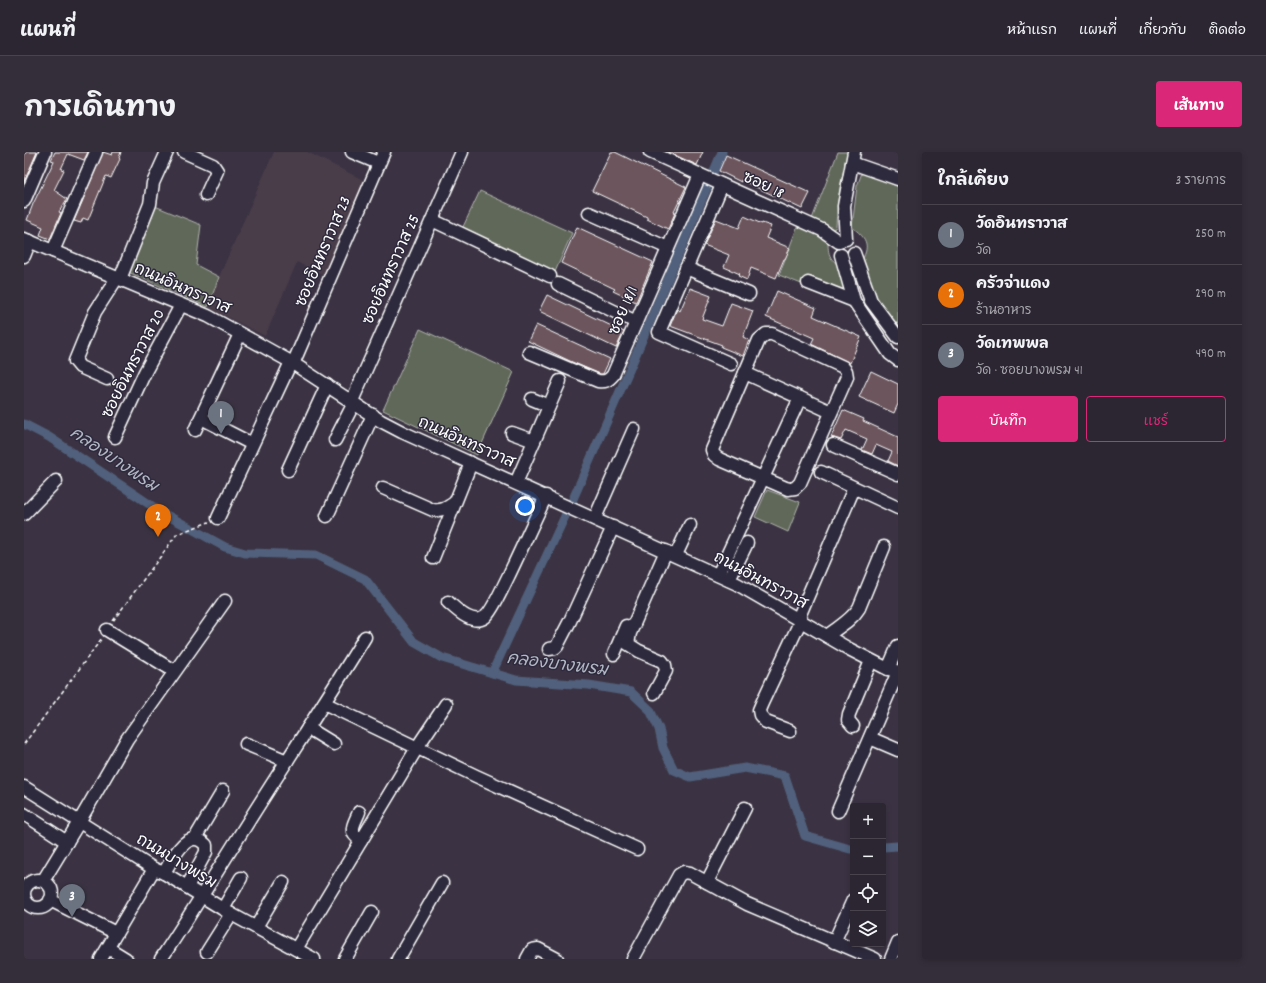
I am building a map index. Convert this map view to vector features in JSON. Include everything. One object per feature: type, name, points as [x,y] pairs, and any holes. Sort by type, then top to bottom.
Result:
[{"type":"street","points":[[24,201],[45,152]]},
{"type":"street","points":[[53,251],[96,152]]},
{"type":"street","points":[[107,379],[80,367],[75,361],[95,312],[118,279],[150,204],[153,184],[167,152]]},
{"type":"street","points":[[184,152],[213,165],[216,168],[217,171],[206,195]]},
{"type":"street","points":[[352,152],[378,164]]},
{"type":"street","name":"ซอยอินทราวาส 23","points":[[214,520],[292,363],[384,152]]},
{"type":"street","name":"ซอยอินทราวาส 25","points":[[335,440],[462,152]]},
{"type":"street","name":"ซอย 18","points":[[650,152],[843,240]]},
{"type":"street","points":[[898,179],[853,157],[844,206],[843,240],[837,248],[841,255],[854,301],[890,354],[898,360]]},
{"type":"street","name":"ซอย 18/1","points":[[529,352],[598,381],[604,382],[613,375],[668,248],[702,176]]},
{"type":"street","points":[[720,184],[659,332],[731,364]]},
{"type":"street","points":[[589,213],[668,248]]},
{"type":"street","points":[[432,220],[636,322]]},
{"type":"street","points":[[24,256],[27,240]]},
{"type":"street","name":"ถนนอินทราวาส","points":[[27,240],[208,316],[292,363],[402,432],[595,518],[729,580],[800,619],[826,636],[871,661],[895,671]]},
{"type":"street","points":[[843,240],[854,242],[854,253],[871,301],[898,337]]},
{"type":"street","points":[[841,255],[847,257],[854,253]]},
{"type":"street","points":[[686,268],[749,294]]},
{"type":"street","points":[[808,283],[854,301]]},
{"type":"street","name":"ซอยอินทราวาส 20","points":[[115,437],[145,372],[181,305]]},
{"type":"street","points":[[195,430],[240,334]]},
{"type":"street","points":[[766,334],[772,334],[843,367],[846,371],[847,377],[831,412],[800,483],[795,488],[788,489],[719,459],[714,455],[712,450],[759,340],[766,334]]},
{"type":"street","points":[[744,373],[831,412]]},
{"type":"street","points":[[516,483],[560,381]]},
{"type":"street","points":[[288,470],[327,386]]},
{"type":"street","points":[[718,575],[800,398]]},
{"type":"street","points":[[532,399],[549,406]]},
{"type":"street","points":[[327,516],[373,415]]},
{"type":"street","points":[[201,418],[252,444]]},
{"type":"street","points":[[595,518],[634,429]]},
{"type":"street","points":[[512,433],[534,442]]},
{"type":"street","points":[[833,444],[898,474]]},
{"type":"street","points":[[433,558],[454,503],[472,463]]},
{"type":"street","points":[[821,472],[898,508]]},
{"type":"street","points":[[24,514],[56,481]]},
{"type":"street","points":[[383,488],[433,510],[439,511],[445,509],[454,503]]},
{"type":"street","points":[[790,731],[766,722],[760,716],[759,710],[800,619],[854,488]]},
{"type":"street","points":[[448,602],[460,614],[468,618],[478,619],[484,617],[497,600],[546,496]]},
{"type":"street","points":[[614,654],[667,552],[690,525]]},
{"type":"street","points":[[569,638],[617,528]]},
{"type":"street","points":[[549,649],[557,646],[617,528]]},
{"type":"street","points":[[729,580],[747,543]]},
{"type":"street","points":[[826,636],[855,615],[884,547]]},
{"type":"street","points":[[654,693],[666,670],[665,665],[662,661],[639,651],[628,644],[628,640],[667,552]]},
{"type":"street","points":[[43,881],[127,739],[225,601]]},
{"type":"street","points":[[107,630],[174,671]]},
{"type":"street","points":[[161,959],[203,896],[365,637]]},
{"type":"street","points":[[838,811],[870,738],[895,671],[898,646]]},
{"type":"street","points":[[853,726],[848,720],[849,714],[871,661]]},
{"type":"street","points":[[324,703],[476,776],[637,849]]},
{"type":"street","points":[[296,949],[418,747],[446,704]]},
{"type":"street","points":[[308,728],[334,744]]},
{"type":"street","points":[[870,738],[898,750]]},
{"type":"street","points":[[246,744],[287,761]]},
{"type":"street","name":"ถนนบางพรม","points":[[24,787],[159,871],[227,911],[314,959]]},
{"type":"street","points":[[101,959],[116,933],[159,871],[180,847],[187,841],[195,838],[223,791]]},
{"type":"street","points":[[707,882],[745,808]]},
{"type":"street","points":[[359,812],[353,829],[354,834],[361,841]]},
{"type":"street","points":[[24,814],[67,842]]},
{"type":"street","points":[[187,887],[206,852],[206,845],[201,840],[195,838]]},
{"type":"street","points":[[633,959],[679,875],[684,872],[690,873],[747,904],[875,959]]},
{"type":"street","points":[[207,952],[241,878]]},
{"type":"street","points":[[38,880],[43,881],[50,887],[52,896],[43,907],[34,907],[27,903],[24,891],[29,883],[38,880]]},
{"type":"street","points":[[256,927],[283,882]]},
{"type":"street","points":[[398,959],[442,883]]},
{"type":"street","points":[[50,900],[116,933]]},
{"type":"street","points":[[834,942],[850,907]]},
{"type":"street","points":[[345,959],[372,912]]},
{"type":"street","points":[[891,959],[898,942]]},
{"type":"street","points":[[527,959],[532,950],[538,949],[557,959]]},
{"type":"street","points":[[113,951],[126,959]]},
{"type":"path","points":[[24,744],[177,534],[214,520]]},
{"type":"shaded area","points":[[274,152],[307,152],[365,181],[326,277],[297,262],[265,336],[208,307],[219,277]]},
{"type":"green space","points":[[838,152],[849,152],[840,189],[836,226],[833,229],[812,219]]},
{"type":"green space","points":[[863,170],[898,187],[898,329],[884,314],[868,282],[862,260],[866,250],[865,241],[852,227],[857,186]]},
{"type":"green space","points":[[480,191],[572,233],[555,272],[462,229]]},
{"type":"green space","points":[[155,206],[201,225],[196,265],[219,277],[208,307],[128,272]]},
{"type":"green space","points":[[798,225],[820,233],[827,239],[829,254],[834,262],[840,266],[846,290],[843,293],[804,285],[779,275]]},
{"type":"green space","points":[[420,329],[514,372],[477,455],[383,410]]},
{"type":"green space","points":[[767,490],[800,502],[788,532],[755,517]]},
{"type":"building","points":[[26,152],[37,152],[24,182],[24,156]]},
{"type":"building","points":[[55,152],[88,152],[84,160],[68,154],[61,169],[64,170],[54,190],[67,199],[59,212],[61,213],[50,239],[40,235],[43,227],[27,220],[33,204],[54,161],[51,160]]},
{"type":"building","points":[[103,152],[112,155],[113,152],[121,152],[120,159],[111,178],[106,176],[88,220],[83,218],[81,223],[74,221]]},
{"type":"building","points":[[611,152],[615,152],[686,187],[668,229],[647,219],[647,217],[592,191]]},
{"type":"building","points":[[668,152],[703,152],[697,165]]},
{"type":"building","points":[[726,155],[810,193],[802,209],[719,171]]},
{"type":"building","points":[[744,216],[762,224],[771,226],[766,238],[790,248],[776,278],[751,268],[747,280],[738,276],[740,274],[724,267],[729,255],[704,245],[716,219],[739,228]]},
{"type":"building","points":[[577,227],[653,262],[636,302],[613,291],[615,289],[561,263]]},
{"type":"building","points":[[690,288],[711,296],[702,319],[722,326],[731,303],[753,311],[743,337],[749,340],[743,356],[721,347],[722,345],[670,326],[677,309],[680,311]]},
{"type":"building","points":[[777,291],[816,308],[813,316],[861,337],[850,363],[811,344],[814,338],[766,317]]},
{"type":"building","points":[[547,295],[624,332],[616,348],[539,311]]},
{"type":"building","points":[[536,325],[610,359],[603,374],[572,362],[528,341]]},
{"type":"building","points":[[871,371],[898,384],[898,404],[894,413],[859,397]]},
{"type":"building","points":[[843,410],[898,437],[898,466],[888,461],[892,452],[876,445],[872,454],[862,450],[867,439],[846,430],[841,440],[831,437]]},
{"type":"waterway","points":[[492,673],[573,499],[722,152]]},
{"type":"waterway","name":"คลองบางพรม","points":[[24,424],[49,437],[161,512],[225,547],[245,553],[316,555],[365,579],[414,642],[442,658],[516,680],[589,685],[631,692],[650,710],[659,729],[663,748],[674,770],[690,777],[745,768],[785,776],[805,836],[850,849]]},
{"type":"waterway","name":"คลองบางพรม","points":[[886,847],[898,846]]},
{"type":"place","name":"วัดอินทราวาส","points":[[221,434]]},
{"type":"place","name":"ครัวจ่าแดง","points":[[158,537]]},
{"type":"place","name":"วัดเทพพล","points":[[72,917]]}]
